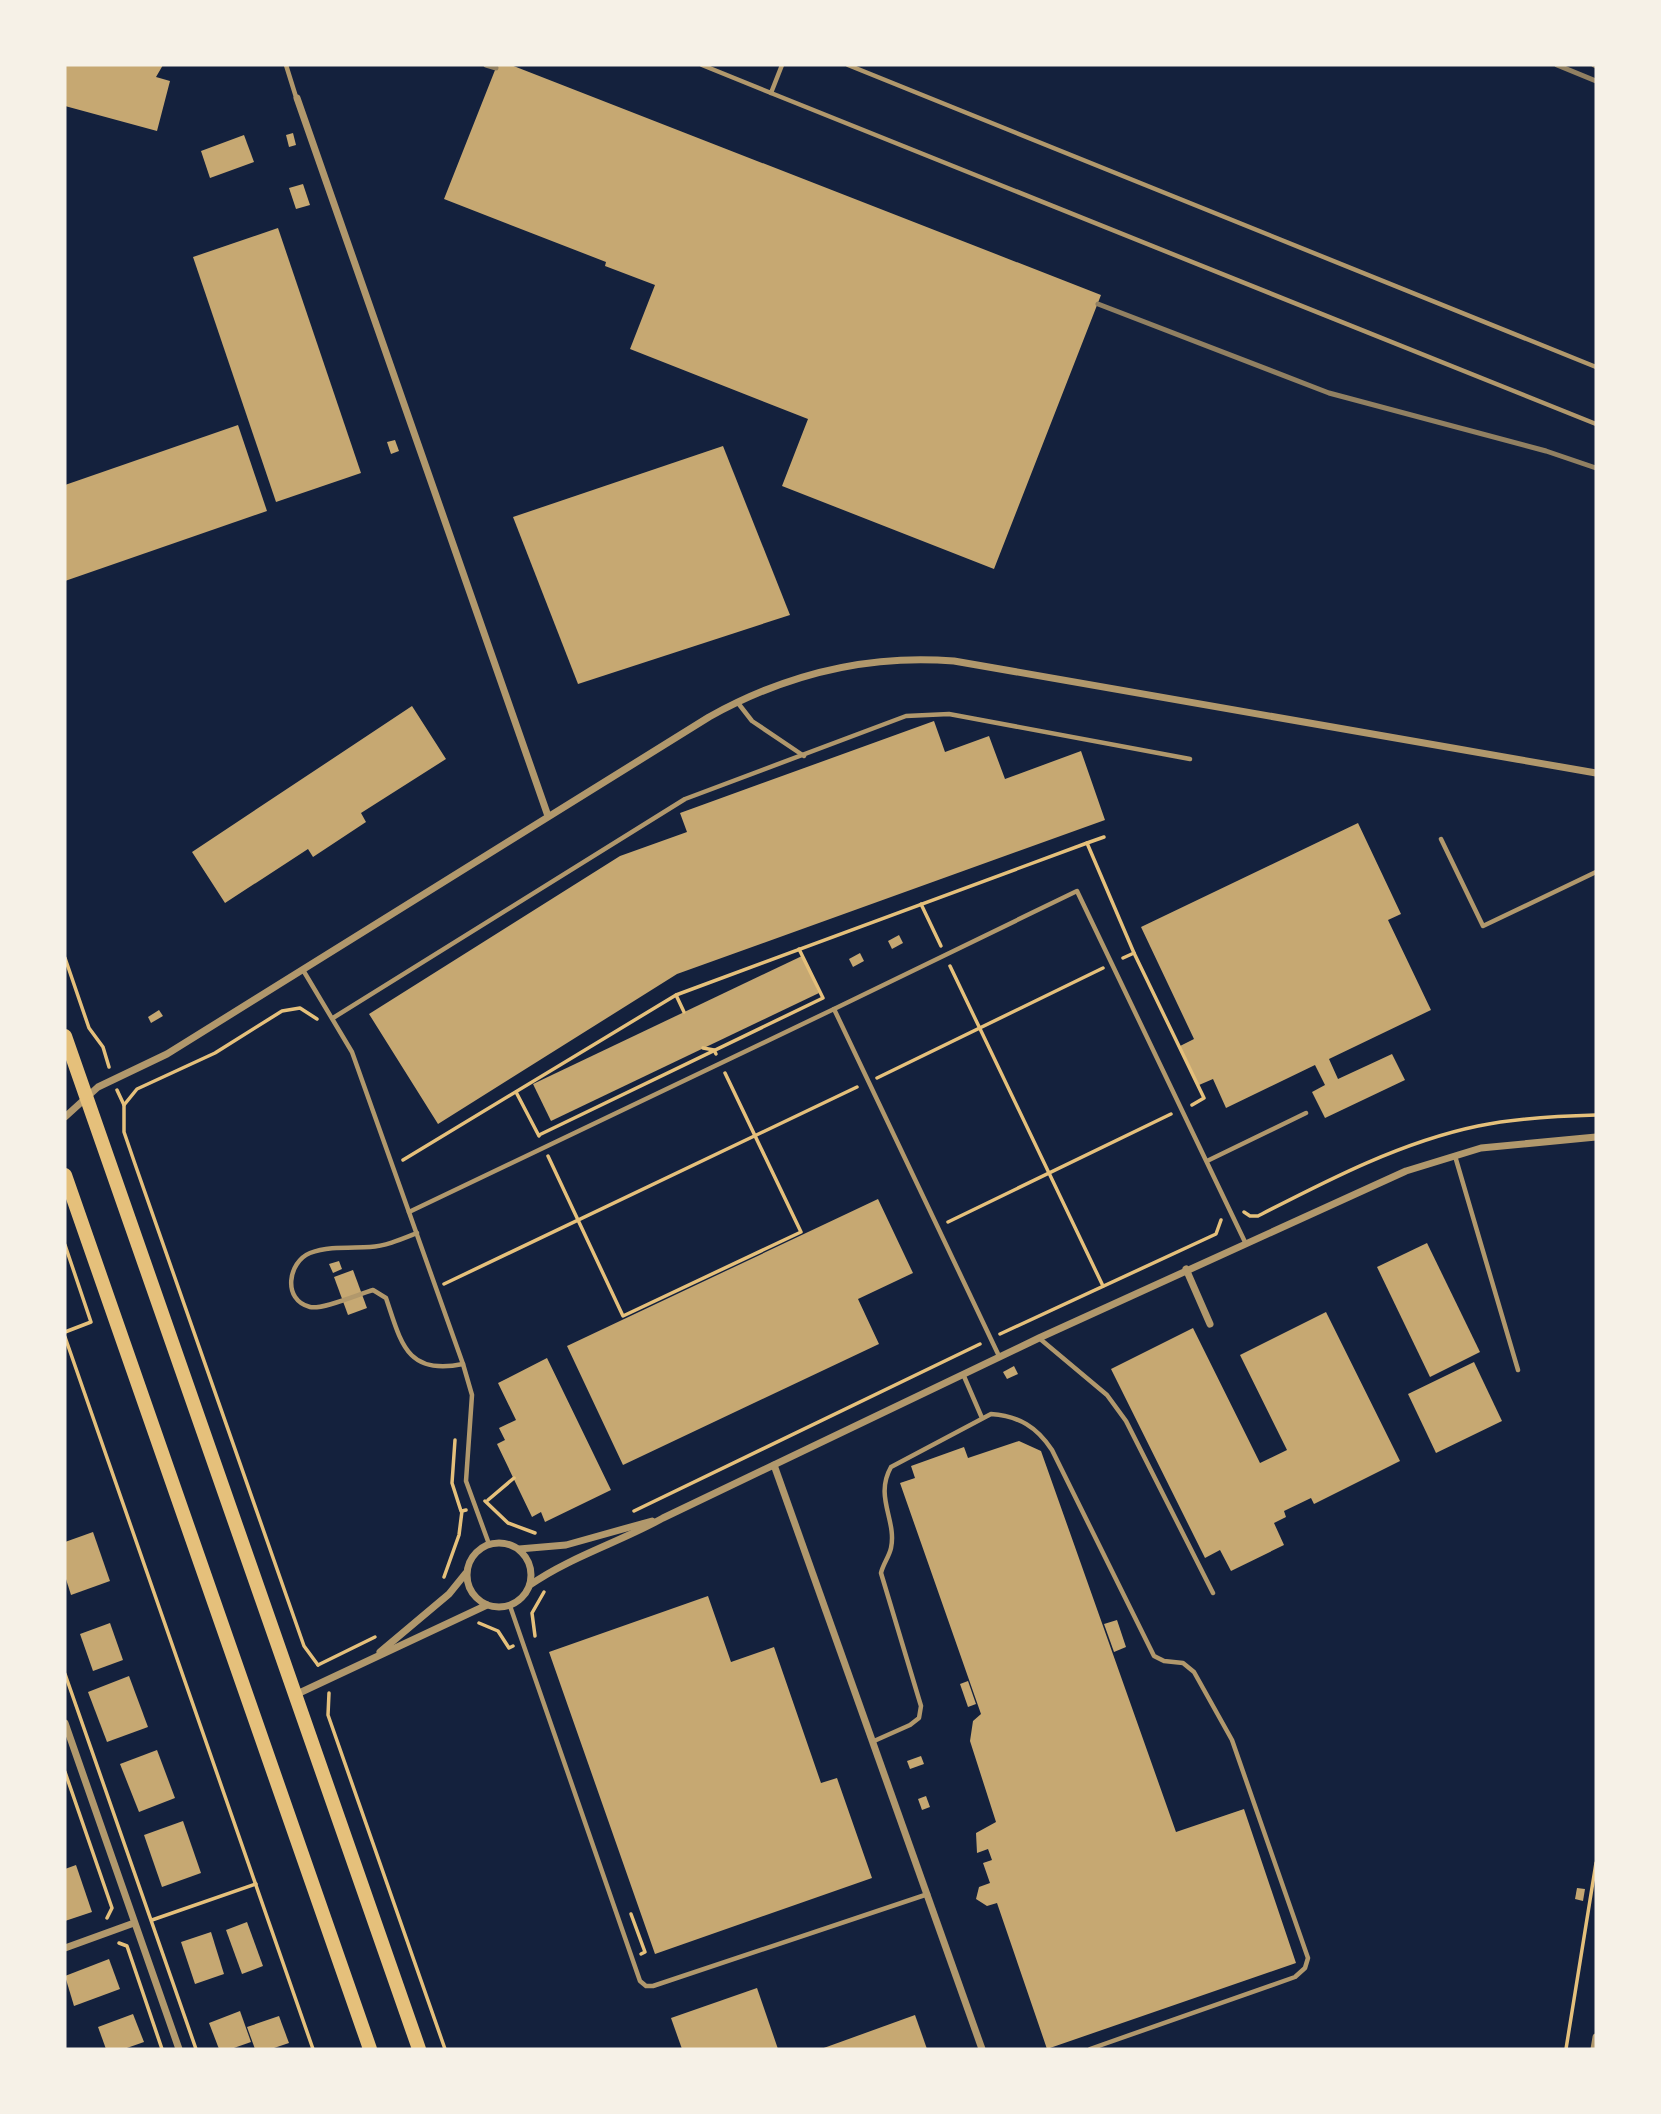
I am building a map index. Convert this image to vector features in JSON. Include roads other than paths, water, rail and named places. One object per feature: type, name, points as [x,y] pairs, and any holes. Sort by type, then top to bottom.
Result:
[{"type":"main road","points":[[65,1036],[419,2049]]},
{"type":"main road","points":[[65,1174],[370,2049]]},
{"type":"street","points":[[297,98],[548,816]]},
{"type":"street","points":[[65,1117],[111,1077],[167,1054],[737,701],[810,673],[848,664],[927,659],[1596,772]]},
{"type":"street","points":[[295,1695],[487,1605],[510,1605],[519,1601],[530,1585],[547,1573],[622,1541],[663,1518],[999,1356],[1406,1171],[1455,1154],[1524,1142],[1596,1137]]},
{"type":"street","points":[[1186,1269],[1210,1324]]},
{"type":"street","points":[[774,1465],[982,2049]]},
{"type":"street","points":[[519,1549],[566,1545],[663,1518]]},
{"type":"street","points":[[372,1659],[449,1594],[466,1573],[473,1555],[489,1544],[510,1544],[519,1549],[530,1565],[530,1585]]},
{"type":"street","points":[[466,1573],[471,1592],[487,1605]]},
{"type":"street","points":[[65,1723],[68,1743],[179,2049]]},
{"type":"street","points":[[65,1948],[134,1923]]},
{"type":"street","points":[[1594,2049],[1596,2037]]},
{"type":"lane","points":[[286,65],[297,98]]},
{"type":"lane","points":[[702,65],[1596,424]]},
{"type":"lane","points":[[771,93],[782,65]]},
{"type":"lane","points":[[848,65],[1596,367]]},
{"type":"lane","points":[[737,701],[751,721],[804,757]]},
{"type":"lane","points":[[333,1018],[685,799],[804,757],[906,716],[949,714],[1190,760]]},
{"type":"lane","points":[[1441,839],[1483,926],[1596,872]]},
{"type":"lane","points":[[409,1212],[1077,891],[1245,1242]]},
{"type":"lane","points":[[303,970],[352,1052],[463,1364],[472,1395],[472,1416],[465,1461],[466,1482],[489,1544]]},
{"type":"lane","points":[[834,1009],[999,1356]]},
{"type":"lane","points":[[1207,1161],[1306,1113]]},
{"type":"lane","points":[[1455,1154],[1518,1370]]},
{"type":"lane","points":[[417,1233],[372,1247],[327,1249],[309,1253],[295,1263],[291,1284],[300,1303],[314,1307],[373,1290],[380,1292],[386,1298],[404,1351],[432,1366],[463,1364]]},
{"type":"lane","points":[[1039,1338],[1107,1395],[1126,1421],[1213,1593]]},
{"type":"lane","points":[[963,1373],[982,1418]]},
{"type":"lane","points":[[874,1741],[910,1725],[919,1718],[921,1706],[881,1573],[891,1550],[885,1508],[886,1477],[891,1467],[982,1418],[991,1414],[1016,1419],[1042,1434],[1154,1656],[1164,1661],[1183,1663],[1194,1672],[1232,1741],[1308,1958],[1305,1968],[1295,1977],[1090,2049]]},
{"type":"lane","points":[[510,1605],[640,1981],[646,1986],[653,1986],[928,1894]]},
{"type":"railway","points":[[486,65],[496,68]]},
{"type":"railway","points":[[1557,65],[1596,81]]},
{"type":"railway","points":[[1098,304],[1329,393],[1546,451],[1596,468]]}]
